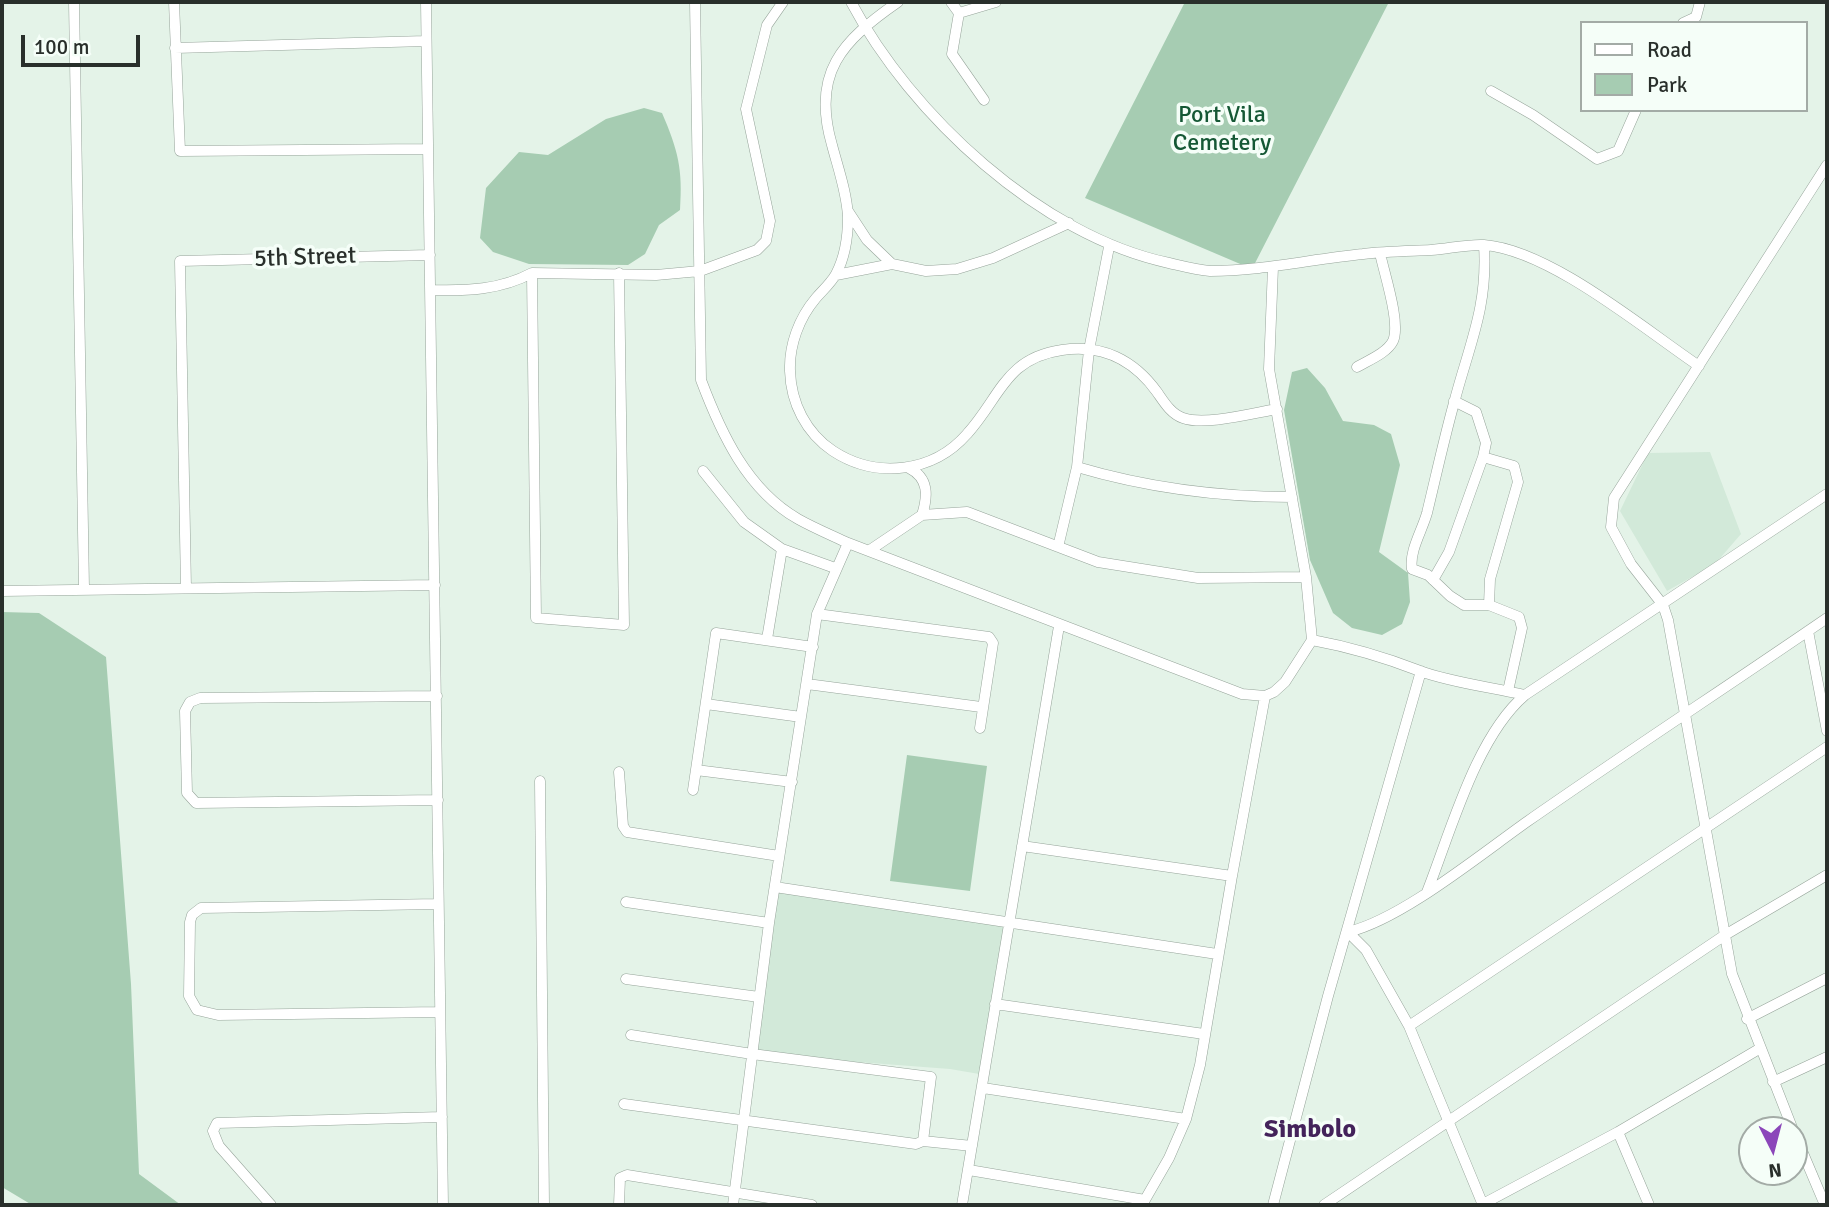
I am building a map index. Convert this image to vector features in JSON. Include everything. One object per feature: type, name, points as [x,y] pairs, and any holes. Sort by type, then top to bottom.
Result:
[{"type":"street","points":[[74,2],[85,588]]},
{"type":"street","points":[[174,2],[180,150],[427,149]]},
{"type":"street","points":[[426,2],[443,1205]]},
{"type":"street","points":[[695,2],[701,380],[720,431],[760,489],[797,519],[848,543],[1242,694],[1265,696],[1285,682],[1312,640],[1306,578],[1269,369],[1273,267]]},
{"type":"street","points":[[431,290],[472,291],[516,282],[533,273],[699,271],[757,250],[770,231],[746,109],[766,25],[783,2]]},
{"type":"street","points":[[851,2],[891,69],[962,145],[1020,191],[1109,247],[1208,271],[1273,267],[1380,253],[1484,245],[1517,253],[1569,278],[1699,366]]},
{"type":"street","points":[[898,2],[864,26],[831,65],[826,86],[828,127],[847,211],[844,251],[836,275],[808,309],[794,337],[790,372],[797,408],[821,441],[849,460],[878,468],[909,468],[946,453],[968,434],[998,387],[1017,369],[1049,353],[1089,350],[1112,354],[1128,362],[1144,376],[1172,411],[1187,419],[1244,415],[1277,409]]},
{"type":"street","points":[[951,2],[959,13],[952,54],[984,100]]},
{"type":"street","points":[[959,13],[996,2]]},
{"type":"street","points":[[1687,21],[1696,17],[1700,2]]},
{"type":"street","points":[[175,48],[426,41]]},
{"type":"street","points":[[1491,91],[1533,115],[1597,159],[1618,152],[1635,112]]},
{"type":"street","points":[[1787,1116],[1747,1019],[1732,974],[1672,634],[1663,605],[1631,564],[1611,527],[1611,509],[1619,486],[1827,165]]},
{"type":"street","points":[[847,211],[867,240],[892,264]]},
{"type":"street","points":[[836,275],[892,264],[926,271],[957,269],[993,258],[1069,223]]},
{"type":"street","points":[[1484,245],[1486,279],[1477,331],[1454,401],[1424,523],[1410,560],[1412,569],[1433,580],[1464,605],[1489,605],[1519,617],[1522,628],[1508,691]]},
{"type":"street","points":[[1058,547],[1077,467],[1089,350],[1109,247]]},
{"type":"street","points":[[1357,367],[1387,349],[1394,339],[1391,302],[1380,253]]},
{"type":"street","name":"5th Street","points":[[186,588],[180,261],[430,255]]},
{"type":"street","points":[[533,273],[536,618],[624,625],[619,273]]},
{"type":"street","points":[[1433,580],[1449,552],[1486,443],[1476,412],[1454,401]]},
{"type":"street","points":[[1483,457],[1514,466],[1518,482],[1490,579],[1489,605]]},
{"type":"street","points":[[1077,467],[1130,482],[1192,493],[1292,497]]},
{"type":"street","points":[[909,468],[918,473],[925,486],[922,515]]},
{"type":"street","points":[[703,471],[744,522],[782,550],[835,568]]},
{"type":"street","points":[[1427,892],[1488,740],[1508,710],[1525,695],[1827,494]]},
{"type":"street","points":[[870,550],[922,515],[967,512],[1098,562],[1198,578],[1306,578]]},
{"type":"street","points":[[733,1200],[769,923],[817,614],[848,543]]},
{"type":"street","points":[[767,639],[782,550]]},
{"type":"street","points":[[2,591],[435,585]]},
{"type":"street","points":[[817,614],[989,637],[993,643],[979,728]]},
{"type":"street","points":[[1348,932],[1375,924],[1427,892],[1685,712],[1827,618]]},
{"type":"street","points":[[962,1205],[1059,626]]},
{"type":"street","points":[[1808,631],[1824,700],[1827,731]]},
{"type":"street","points":[[693,790],[716,633],[813,647]]},
{"type":"street","points":[[1312,640],[1356,648],[1421,671],[1525,695]]},
{"type":"street","points":[[1273,1205],[1328,996],[1421,671]]},
{"type":"street","points":[[807,684],[981,707]]},
{"type":"street","points":[[437,696],[200,698],[190,702],[185,711],[187,793],[196,803],[438,800]]},
{"type":"street","points":[[969,1170],[1144,1203],[1186,1119],[1205,1034],[1217,954],[1265,696]]},
{"type":"street","points":[[706,704],[801,717]]},
{"type":"street","points":[[1409,1026],[1706,825],[1827,747]]},
{"type":"street","points":[[696,770],[792,782]]},
{"type":"street","points":[[619,772],[623,826],[627,832],[779,856]]},
{"type":"street","points":[[540,781],[544,1205]]},
{"type":"street","points":[[1022,846],[1232,876]]},
{"type":"street","points":[[1324,1205],[1449,1124],[1725,935],[1827,875]]},
{"type":"street","points":[[775,887],[1217,954]]},
{"type":"street","points":[[626,902],[769,923]]},
{"type":"street","points":[[438,904],[201,908],[190,922],[189,996],[197,1010],[218,1015],[440,1012]]},
{"type":"street","points":[[1348,932],[1366,950],[1409,1026],[1483,1205],[1618,1132],[1759,1049]]},
{"type":"street","points":[[1747,1019],[1827,978]]},
{"type":"street","points":[[626,979],[760,997]]},
{"type":"street","points":[[995,1004],[1205,1034]]},
{"type":"street","points":[[631,1035],[931,1077],[923,1141]]},
{"type":"street","points":[[1773,1082],[1827,1057]]},
{"type":"street","points":[[983,1088],[1186,1119]]},
{"type":"street","points":[[624,1104],[916,1144],[923,1141],[972,1146]]},
{"type":"street","points":[[271,1205],[219,1146],[213,1131],[218,1123],[442,1117]]},
{"type":"street","points":[[1618,1132],[1649,1205]]},
{"type":"street","points":[[1808,1166],[1825,1205]]},
{"type":"street","points":[[619,1205],[623,1175],[733,1200],[811,1205]]},
{"type":"shaded area","points":[[1710,452],[1741,534],[1715,564],[1667,591],[1620,511],[1648,453]]},
{"type":"shaded area","points":[[775,887],[1009,924],[985,1075],[950,1069],[752,1054]]},
{"type":"green space","name":"Port Vila Cemetery","points":[[1185,2],[1389,2],[1252,269],[1085,198]]},
{"type":"green space","points":[[644,108],[662,113],[676,149],[681,183],[680,210],[659,225],[645,254],[628,265],[529,264],[493,252],[480,238],[486,188],[519,152],[548,155],[606,119]]},
{"type":"green space","points":[[1307,368],[1325,388],[1343,421],[1374,425],[1391,434],[1400,465],[1379,552],[1408,573],[1410,602],[1402,624],[1382,635],[1352,628],[1333,613],[1310,560],[1284,410],[1292,372]]},
{"type":"green space","points":[[2,612],[39,613],[106,657],[131,984],[139,1174],[181,1205],[32,1205],[2,1187]]},
{"type":"green space","points":[[907,755],[987,766],[970,891],[890,881]]},
{"type":"district","name":"Simbolo","points":[[1310,1130]]}]
